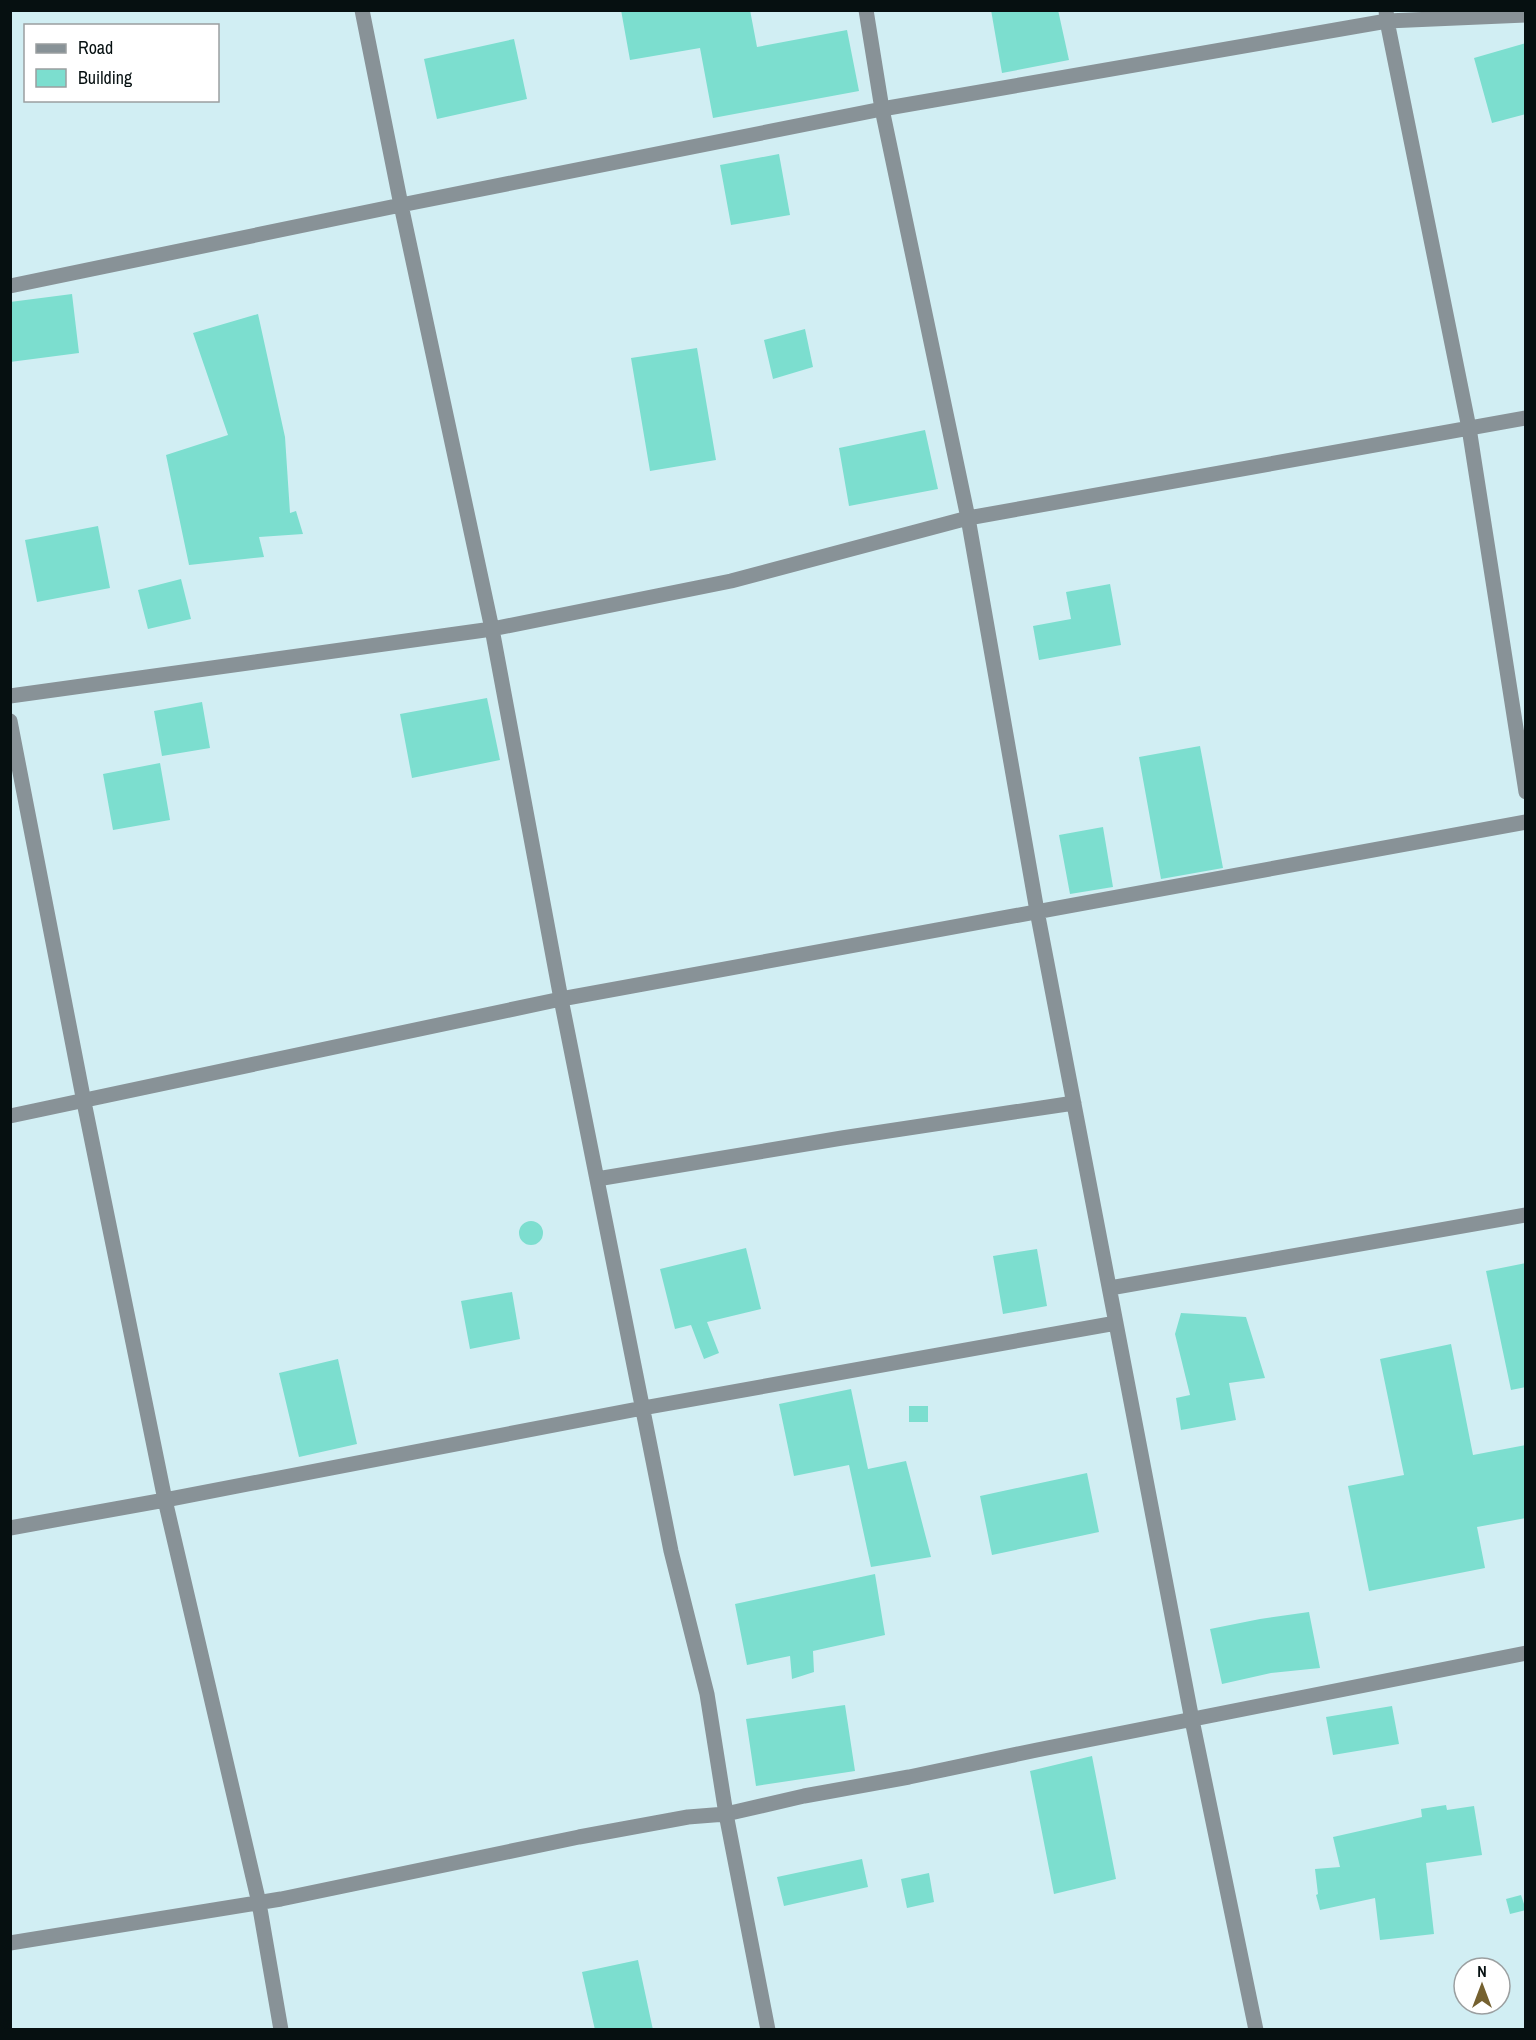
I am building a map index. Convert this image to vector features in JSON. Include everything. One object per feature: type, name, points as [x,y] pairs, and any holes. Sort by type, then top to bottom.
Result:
[{"type":"street","points":[[362,10],[401,205],[492,628],[561,999],[671,1551],[707,1694],[726,1814],[768,2030]]},
{"type":"street","points":[[866,10],[882,110],[968,518],[1036,911],[1192,1720],[1256,2030]]},
{"type":"street","points":[[10,286],[401,205],[882,110],[1387,16],[1526,15]]},
{"type":"street","points":[[1387,16],[1469,429],[1526,792]]},
{"type":"street","points":[[10,696],[492,628],[730,581],[968,518],[1526,418]]},
{"type":"street","points":[[10,721],[165,1500],[259,1903],[280,2030]]},
{"type":"street","points":[[10,1116],[561,999],[1526,822]]},
{"type":"street","points":[[597,1179],[842,1138],[1074,1103]]},
{"type":"street","points":[[1110,1288],[1526,1215]]},
{"type":"street","points":[[10,1528],[643,1408],[1116,1323]]},
{"type":"street","points":[[10,1943],[259,1903],[612,1831],[688,1817],[726,1814],[804,1796],[1526,1653]]},
{"type":"building","points":[[621,10],[750,10],[757,47],[847,30],[859,91],[713,118],[700,48],[630,60]]},
{"type":"building","points":[[991,10],[1058,10],[1069,60],[1002,73]]},
{"type":"building","points":[[514,39],[527,99],[437,119],[424,59]]},
{"type":"building","points":[[1526,43],[1526,114],[1492,123],[1474,58]]},
{"type":"building","points":[[779,154],[790,215],[731,225],[720,165]]},
{"type":"building","points":[[72,294],[79,353],[10,362],[10,302]]},
{"type":"building","points":[[258,314],[285,437],[290,513],[296,511],[303,534],[259,537],[264,557],[189,565],[166,455],[228,435],[193,333]]},
{"type":"building","points":[[805,329],[813,367],[773,379],[764,340]]},
{"type":"building","points":[[697,348],[716,460],[650,471],[631,358]]},
{"type":"building","points":[[925,430],[938,489],[849,506],[839,448]]},
{"type":"building","points":[[98,526],[110,588],[37,602],[25,540]]},
{"type":"building","points":[[181,579],[191,619],[148,629],[138,590]]},
{"type":"building","points":[[1110,584],[1121,645],[1039,660],[1033,626],[1071,619],[1066,592]]},
{"type":"building","points":[[487,698],[500,760],[412,778],[400,714]]},
{"type":"building","points":[[202,702],[210,748],[162,756],[154,711]]},
{"type":"building","points":[[1200,746],[1223,868],[1161,879],[1139,757]]},
{"type":"building","points":[[160,763],[170,820],[113,830],[103,774]]},
{"type":"building","points":[[1103,827],[1113,887],[1070,894],[1059,835]]},
{"type":"building","points":[[526,1221],[536,1221],[543,1228],[543,1238],[536,1245],[526,1245],[519,1238],[519,1228]]},
{"type":"building","points":[[746,1248],[761,1309],[707,1322],[719,1353],[704,1359],[691,1325],[675,1329],[660,1269]]},
{"type":"building","points":[[1037,1249],[1047,1306],[1003,1314],[993,1256]]},
{"type":"building","points":[[1526,1263],[1526,1387],[1511,1390],[1486,1271]]},
{"type":"building","points":[[512,1292],[520,1339],[470,1349],[461,1301]]},
{"type":"building","points":[[1181,1313],[1246,1317],[1265,1378],[1229,1383],[1236,1420],[1181,1430],[1176,1398],[1190,1395],[1175,1334]]},
{"type":"building","points":[[1451,1344],[1473,1455],[1526,1445],[1526,1518],[1477,1527],[1485,1568],[1369,1591],[1348,1486],[1404,1475],[1380,1359]]},
{"type":"building","points":[[338,1359],[357,1444],[299,1457],[279,1373]]},
{"type":"building","points":[[851,1389],[868,1469],[906,1461],[931,1557],[871,1567],[849,1465],[794,1476],[779,1404]]},
{"type":"building","points":[[909,1406],[928,1406],[928,1422],[909,1422]]},
{"type":"building","points":[[1087,1473],[1099,1532],[992,1555],[980,1496]]},
{"type":"building","points":[[875,1574],[885,1635],[813,1651],[814,1672],[792,1679],[790,1656],[747,1665],[735,1604]]},
{"type":"building","points":[[1309,1612],[1320,1668],[1271,1673],[1222,1684],[1210,1629]]},
{"type":"building","points":[[845,1705],[855,1771],[756,1786],[746,1719]]},
{"type":"building","points":[[1392,1706],[1399,1744],[1333,1755],[1326,1717]]},
{"type":"building","points":[[1092,1756],[1116,1879],[1054,1894],[1030,1771]]},
{"type":"building","points":[[1446,1805],[1447,1810],[1474,1806],[1482,1855],[1426,1863],[1434,1934],[1380,1940],[1375,1898],[1320,1910],[1316,1895],[1318,1894],[1315,1869],[1340,1867],[1333,1837],[1422,1817],[1421,1809]]},
{"type":"building","points":[[862,1859],[868,1887],[784,1906],[777,1877]]},
{"type":"building","points":[[929,1873],[934,1902],[907,1908],[901,1879]]},
{"type":"building","points":[[1521,1895],[1526,1910],[1510,1914],[1506,1899]]},
{"type":"building","points":[[638,1960],[653,2030],[595,2030],[582,1972]]}]
